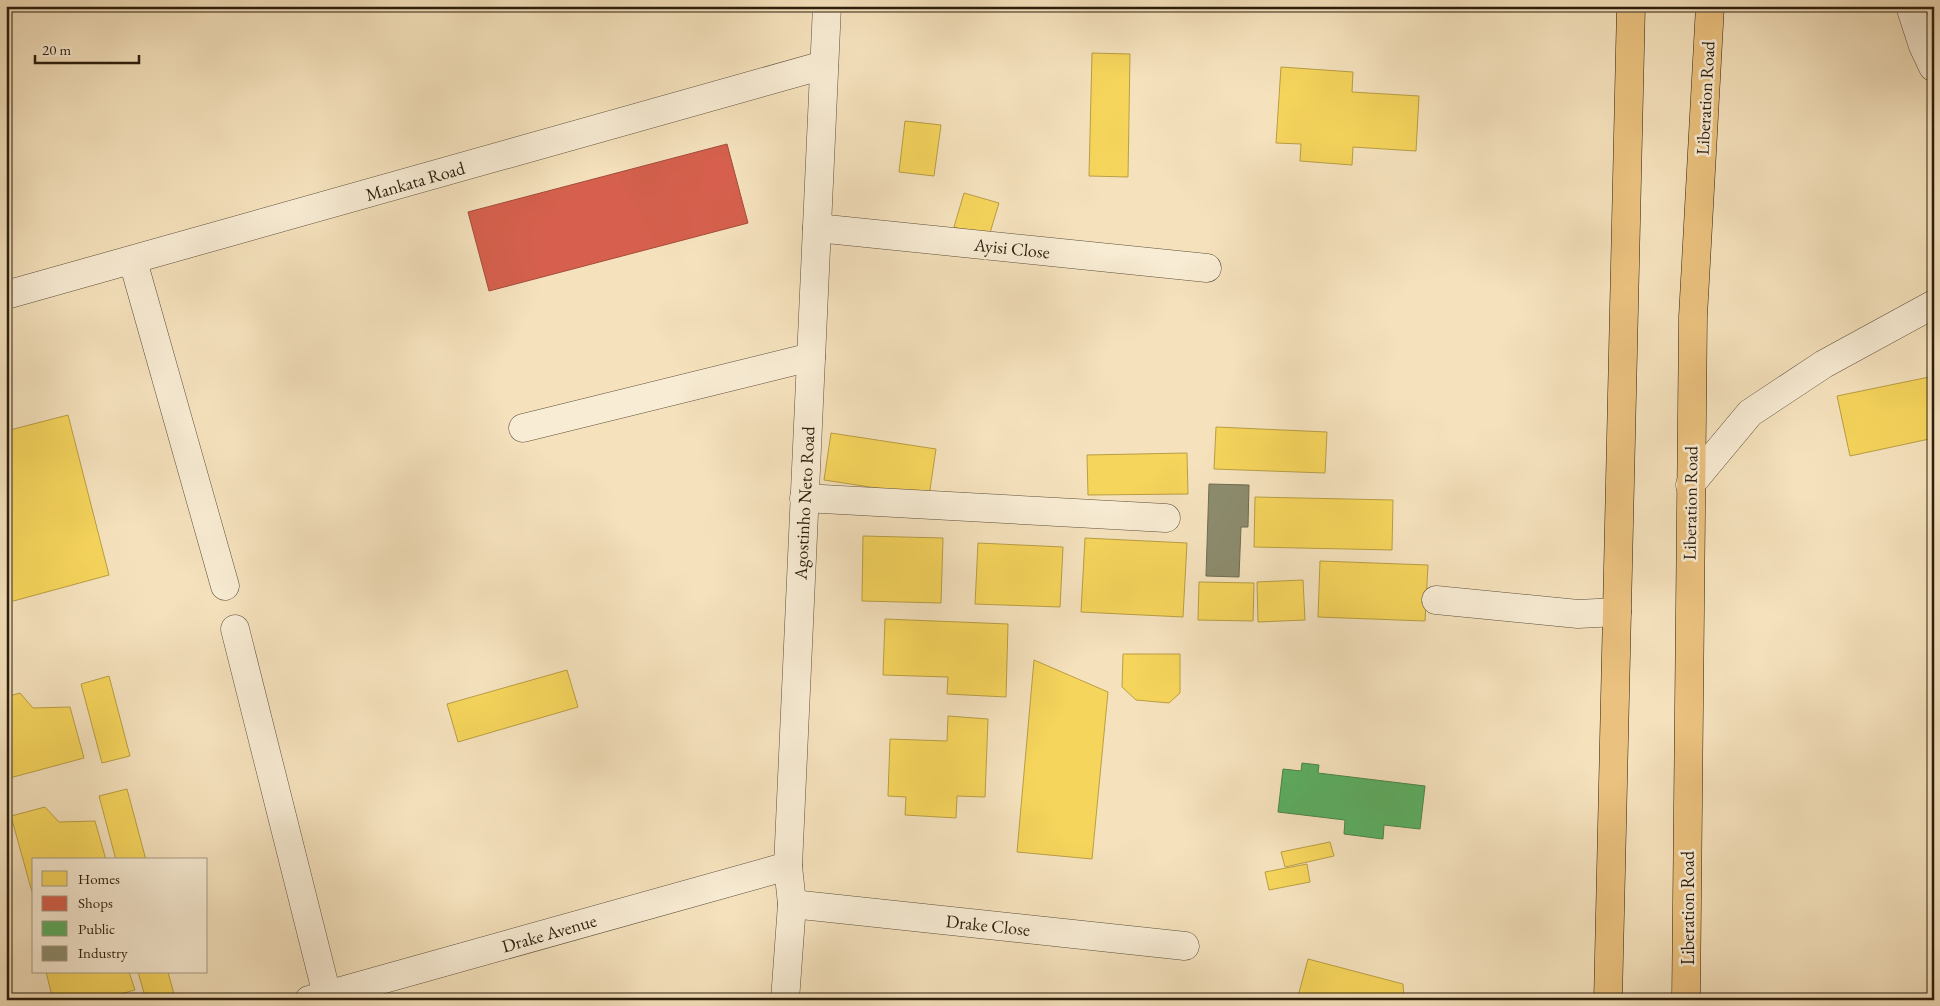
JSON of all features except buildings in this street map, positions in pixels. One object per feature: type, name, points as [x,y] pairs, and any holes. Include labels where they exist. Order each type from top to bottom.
[{"type":"highway","points":[[1608,1000],[1631,6]]},
{"type":"highway","name":"Liberation Road","points":[[1686,1000],[1693,317],[1710,6]]},
{"type":"street","name":"Agostinho Neto Road","points":[[785,1000],[792,904],[788,866],[827,6]]},
{"type":"street","points":[[1910,6],[1923,46],[1934,67],[1934,72]]},
{"type":"street","name":"Mankata Road","points":[[6,295],[133,261],[824,65]]},
{"type":"street","name":"Ayisi Close","points":[[817,228],[1206,268]]},
{"type":"street","points":[[133,261],[225,586]]},
{"type":"street","points":[[1690,485],[1750,413],[1824,364],[1934,304]]},
{"type":"street","points":[[523,428],[811,357]]},
{"type":"street","points":[[804,498],[1166,518]]},
{"type":"street","points":[[1436,600],[1578,614],[1617,612]]},
{"type":"street","points":[[235,629],[318,997]]},
{"type":"street","name":"Drake Avenue","points":[[318,997],[788,866]]},
{"type":"street","name":"Drake Close","points":[[792,904],[1185,946]]}]
